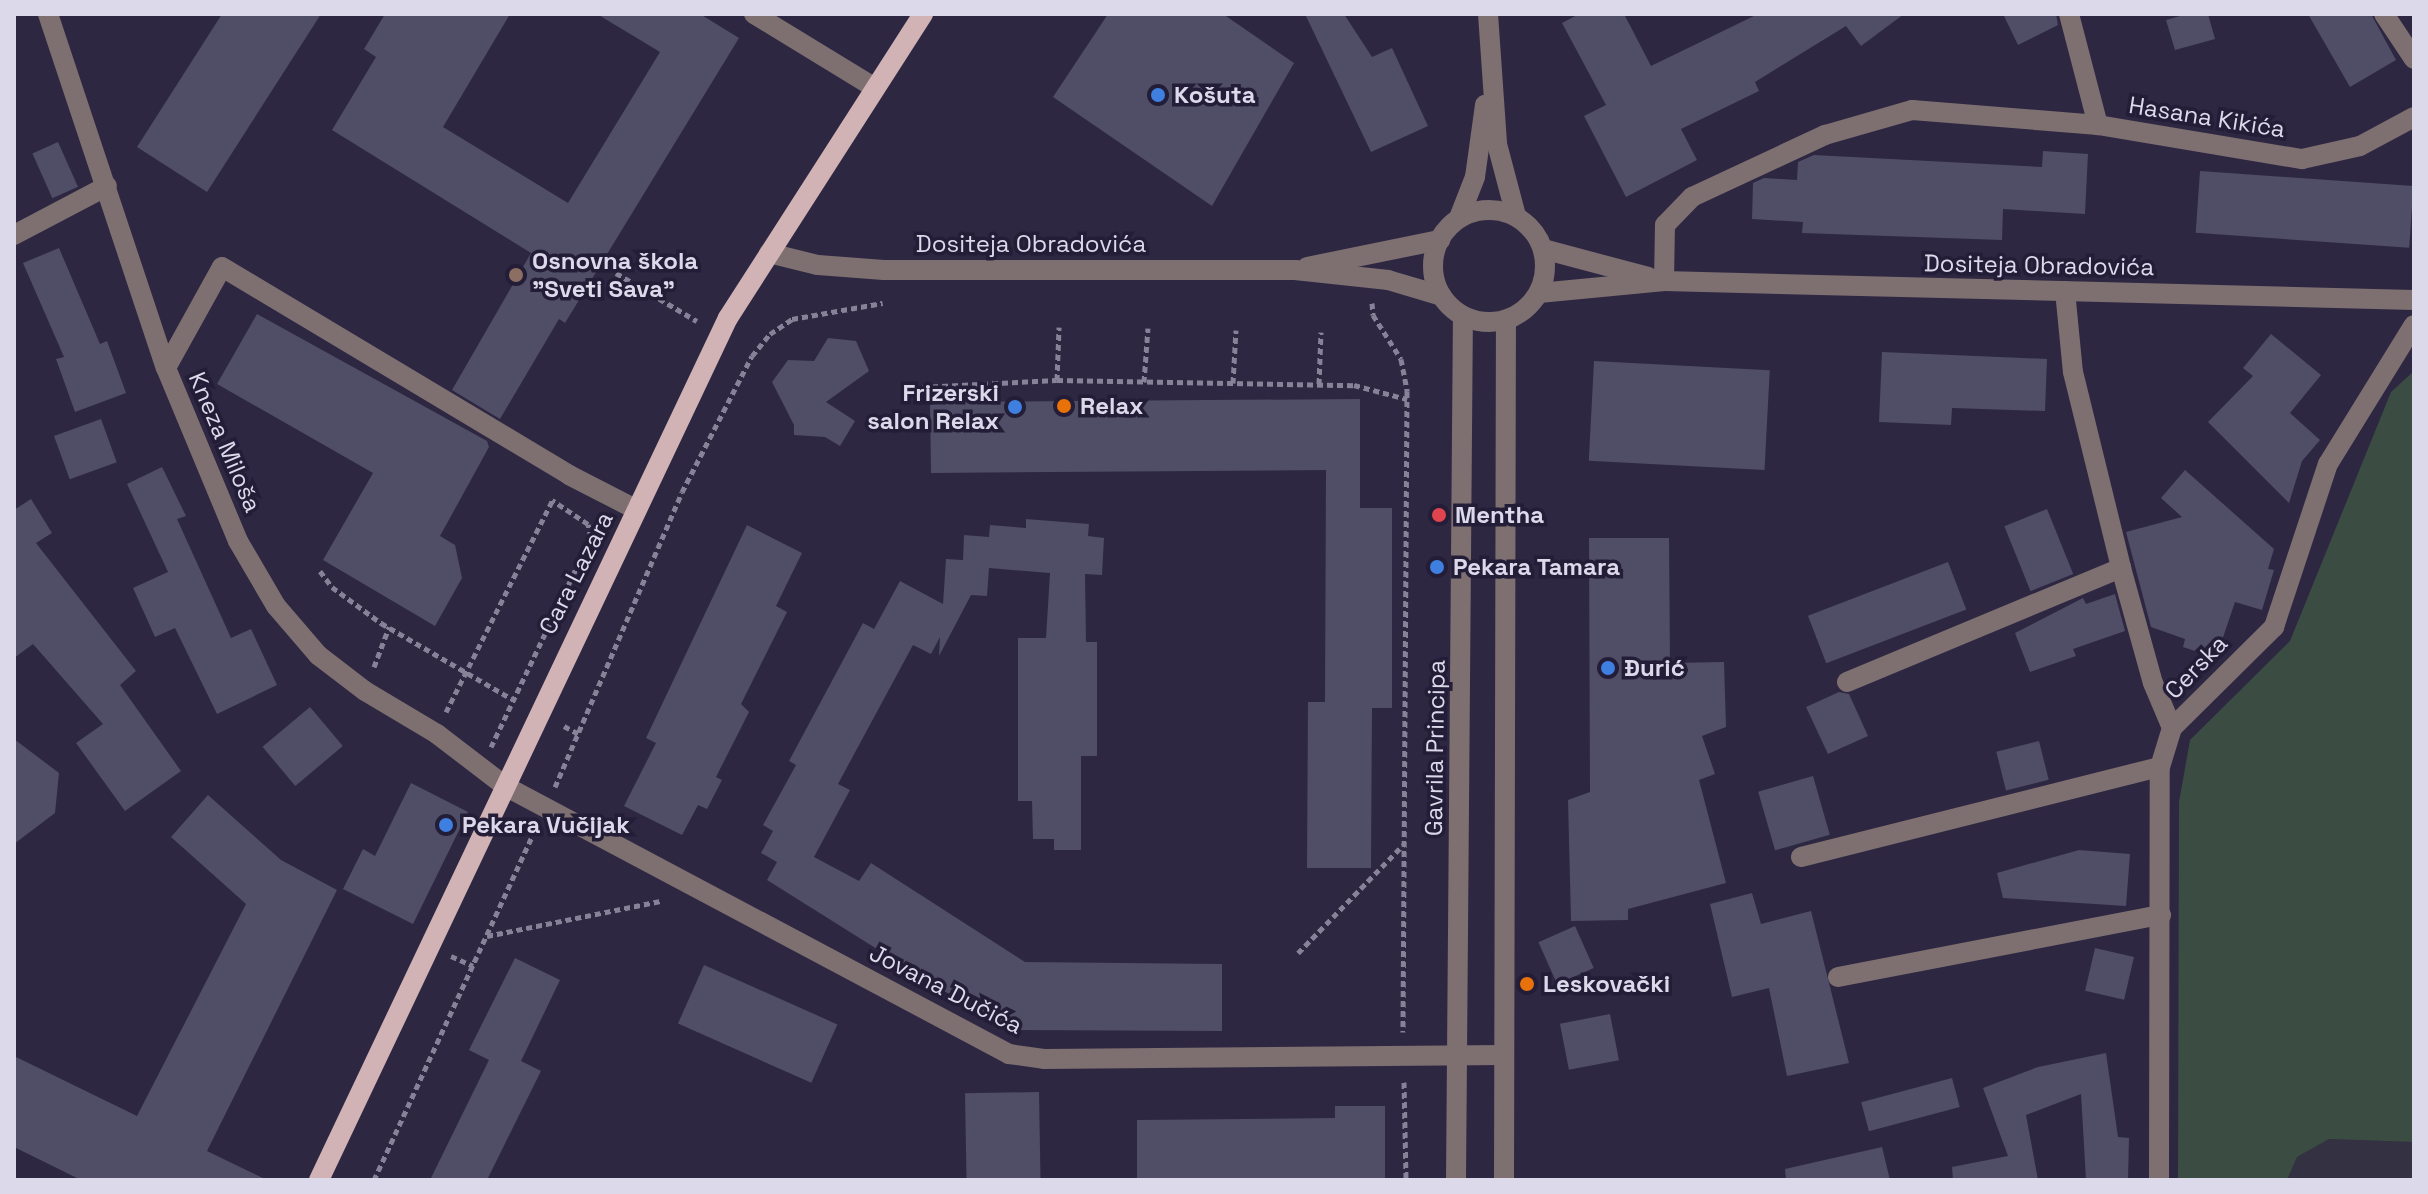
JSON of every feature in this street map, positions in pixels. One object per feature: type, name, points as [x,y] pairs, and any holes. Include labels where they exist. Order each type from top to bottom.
[{"type":"main road","name":"Cara Lazara","points":[[319,1180],[505,786],[536,713],[719,336],[923,14]]},
{"type":"street","name":"Kneza Miloša","points":[[48,14],[166,368],[238,541],[276,606],[318,655],[365,691],[437,734],[505,786]]},
{"type":"street","points":[[754,14],[875,88]]},
{"type":"street","points":[[1488,14],[1497,144],[1516,216],[1543,249],[1539,293],[1506,320],[1477,321],[1463,316],[1442,296],[1433,268],[1440,240],[1459,218],[1475,177],[1490,66]]},
{"type":"street","name":"Hasana Kikića","points":[[2069,14],[2098,125],[2302,159],[2360,146],[2414,117]]},
{"type":"street","points":[[2384,14],[2414,59]]},
{"type":"street","points":[[1664,281],[1665,225],[1692,197],[1825,135],[1912,110],[2098,125]]},
{"type":"street","points":[[14,235],[107,186]]},
{"type":"street","points":[[1459,218],[1487,209],[1516,216]]},
{"type":"street","name":"Dositeja Obradovića","points":[[1295,270],[1440,240]]},
{"type":"street","name":"Dositeja Obradovića","points":[[1543,249],[1664,281]]},
{"type":"street","name":"Dositeja Obradovića","points":[[769,253],[818,265],[884,270],[1295,270],[1369,278],[1442,296]]},
{"type":"street","points":[[166,368],[222,267],[569,475],[637,510]]},
{"type":"street","name":"Dositeja Obradovića","points":[[1539,293],[1664,281],[2414,300]]},
{"type":"street","points":[[2065,291],[2073,372],[2121,568],[2153,683],[2172,728]]},
{"type":"street","name":"Gavrila Principa","points":[[1456,1180],[1463,316]]},
{"type":"street","points":[[1504,1180],[1506,320]]},
{"type":"street","name":"Cerska","points":[[2159,1180],[2160,767],[2172,728],[2274,627],[2328,464],[2414,325]]},
{"type":"street","points":[[1847,682],[2121,568]]},
{"type":"street","points":[[1801,857],[2160,767]]},
{"type":"street","name":"Jovana Dučića","points":[[505,786],[1009,1054],[1044,1059],[1456,1052],[1503,1055]]},
{"type":"street","points":[[1838,977],[2161,915]]},
{"type":"path","points":[[616,273],[752,356]]},
{"type":"path","points":[[1369,278],[1373,315],[1401,359],[1407,399],[1403,1053],[1406,1180]]},
{"type":"path","points":[[374,1180],[581,735],[682,492],[752,356],[770,334],[792,319],[825,309],[883,303]]},
{"type":"path","points":[[1057,380],[1059,327]]},
{"type":"path","points":[[1144,382],[1148,328]]},
{"type":"path","points":[[1233,383],[1236,330]]},
{"type":"path","points":[[1319,384],[1321,332]]},
{"type":"path","points":[[902,388],[1057,380],[1319,384],[1354,385],[1407,399]]},
{"type":"path","points":[[437,734],[464,671],[552,500],[569,475]]},
{"type":"path","points":[[481,769],[591,537],[588,524],[552,500]]},
{"type":"path","points":[[320,571],[332,587],[389,627],[536,713],[581,735]]},
{"type":"path","points":[[365,691],[389,627]]},
{"type":"path","points":[[1298,953],[1404,845]]},
{"type":"path","points":[[486,936],[661,901]]},
{"type":"shaded area","points":[[2329,1139],[2414,1142],[2414,1180],[2287,1180],[2297,1157]]},
{"type":"green space","points":[[2414,371],[2414,1142],[2329,1139],[2297,1157],[2287,1180],[2178,1180],[2179,802],[2190,740],[2290,641],[2391,392]]},
{"type":"building","points":[[222,14],[321,14],[207,192],[137,147]]},
{"type":"building","points":[[385,14],[510,14],[443,127],[568,203],[660,52],[597,14],[700,14],[739,38],[565,323],[559,319],[500,419],[452,390],[531,253],[332,130],[376,57],[364,49]]},
{"type":"building","points":[[1108,14],[1223,14],[1294,63],[1212,206],[1053,97]]},
{"type":"building","points":[[1305,14],[1344,14],[1372,57],[1392,48],[1428,126],[1371,152]]},
{"type":"building","points":[[1579,14],[1624,14],[1651,66],[1758,14],[1904,14],[1861,46],[1846,26],[1755,82],[1759,91],[1681,129],[1697,160],[1626,197],[1584,116],[1606,105],[1562,23]]},
{"type":"building","points":[[2003,14],[2056,14],[2058,25],[2018,45]]},
{"type":"building","points":[[2187,14],[2208,14],[2215,39],[2175,50],[2166,20]]},
{"type":"building","points":[[2308,14],[2371,14],[2396,60],[2350,87]]},
{"type":"building","points":[[58,142],[78,187],[52,198],[32,153]]},
{"type":"building","points":[[2043,151],[2088,154],[2085,214],[2003,209],[2002,240],[1802,233],[1803,222],[1752,219],[1753,183],[1764,178],[1797,180],[1798,162],[1814,155],[2042,167]]},
{"type":"building","points":[[2200,171],[2413,186],[2409,248],[2196,233]]},
{"type":"building","points":[[59,248],[100,344],[107,341],[126,393],[75,412],[56,359],[64,357],[23,263]]},
{"type":"building","points":[[257,314],[487,441],[489,447],[440,536],[455,545],[462,578],[435,626],[323,560],[373,473],[217,384]]},
{"type":"building","points":[[2271,334],[2321,375],[2290,413],[2320,440],[2302,461],[2289,503],[2208,422],[2253,376],[2243,368]]},
{"type":"building","points":[[828,338],[856,341],[869,371],[826,402],[855,421],[840,446],[825,437],[794,435],[794,425],[772,382],[788,360],[814,361]]},
{"type":"building","points":[[1882,352],[2047,359],[2045,411],[1952,408],[1951,425],[1879,422]]},
{"type":"building","points":[[1594,361],[1770,370],[1765,470],[1589,461]]},
{"type":"building","points":[[1360,399],[1360,508],[1392,508],[1392,708],[1372,708],[1371,868],[1307,868],[1308,702],[1325,702],[1326,470],[931,473],[930,402]]},
{"type":"building","points":[[101,419],[117,462],[70,479],[54,436]]},
{"type":"building","points":[[162,467],[186,516],[177,519],[231,638],[251,629],[277,685],[217,714],[175,628],[155,637],[133,588],[168,572],[127,484]]},
{"type":"building","points":[[2185,470],[2274,549],[2268,569],[2274,570],[2262,610],[2235,602],[2216,658],[2183,647],[2185,639],[2151,627],[2126,532],[2182,517],[2161,498]]},
{"type":"building","points":[[31,499],[52,533],[36,543],[136,671],[120,685],[181,771],[125,811],[76,743],[103,724],[33,644],[14,658],[14,510]]},
{"type":"building","points":[[2047,509],[2073,574],[2031,591],[2004,526]]},
{"type":"building","points":[[1026,519],[1089,524],[1088,536],[1104,538],[1102,575],[1085,574],[1086,642],[1097,642],[1097,756],[1081,756],[1081,850],[1054,850],[1054,839],[1033,839],[1032,801],[1018,801],[1018,638],[1046,638],[1050,573],[989,568],[987,596],[971,595],[939,656],[940,637],[931,654],[913,645],[838,784],[850,790],[814,857],[859,881],[871,863],[1025,962],[1222,964],[1222,1031],[1006,1030],[767,880],[777,862],[761,853],[773,831],[763,825],[796,765],[789,761],[863,623],[874,629],[900,581],[943,604],[946,559],[963,560],[964,535],[989,537],[990,525],[1026,528]]},
{"type":"building","points":[[747,525],[802,553],[776,606],[787,612],[741,704],[749,712],[716,777],[722,780],[707,809],[698,805],[682,835],[624,806],[656,743],[646,738]]},
{"type":"building","points":[[1589,538],[1669,538],[1670,663],[1724,662],[1726,727],[1702,736],[1715,774],[1699,780],[1726,883],[1628,909],[1628,920],[1571,921],[1568,800],[1590,792]]},
{"type":"building","points":[[1948,562],[1966,610],[1826,663],[1808,616]]},
{"type":"building","points":[[2115,594],[2125,631],[2073,649],[2076,656],[2030,672],[2015,633],[2083,598],[2086,604]]},
{"type":"building","points":[[1839,692],[1849,694],[1868,736],[1828,754],[1806,707]]},
{"type":"building","points":[[310,707],[343,746],[295,786],[263,747]]},
{"type":"building","points":[[14,739],[59,773],[55,813],[14,844]]},
{"type":"building","points":[[2039,741],[2049,780],[2006,790],[1996,752]]},
{"type":"building","points":[[1813,776],[1830,835],[1775,850],[1758,792]]},
{"type":"building","points":[[411,783],[468,812],[413,924],[343,889],[363,849],[375,856]]},
{"type":"building","points":[[208,795],[281,860],[337,890],[207,1151],[267,1180],[81,1180],[14,1147],[14,1056],[137,1116],[246,904],[171,837]]},
{"type":"building","points":[[2079,850],[2130,854],[2126,906],[2003,898],[1997,873]]},
{"type":"building","points":[[1752,893],[1761,924],[1811,911],[1849,1063],[1787,1076],[1769,988],[1732,997],[1710,904]]},
{"type":"building","points":[[1575,926],[1594,968],[1557,984],[1538,942]]},
{"type":"building","points":[[2095,948],[2134,957],[2124,1000],[2085,991]]},
{"type":"building","points":[[515,958],[560,980],[521,1061],[541,1071],[487,1180],[430,1180],[489,1060],[469,1050]]},
{"type":"building","points":[[704,965],[837,1024],[811,1083],[678,1023]]},
{"type":"building","points":[[1610,1014],[1619,1060],[1569,1070],[1560,1024]]},
{"type":"building","points":[[2106,1053],[2118,1137],[2129,1138],[2128,1180],[2086,1180],[2081,1094],[2026,1115],[2038,1180],[1953,1180],[1952,1167],[2008,1156],[1983,1088],[2038,1067]]},
{"type":"building","points":[[1952,1078],[1960,1107],[1869,1131],[1861,1102]]},
{"type":"building","points":[[1039,1092],[1041,1180],[967,1180],[965,1093]]},
{"type":"building","points":[[1335,1106],[1385,1106],[1385,1180],[1137,1180],[1137,1120],[1335,1118]]},
{"type":"building","points":[[1882,1147],[1890,1180],[1786,1180],[1785,1169]]},
{"type":"place","name":"Košuta","points":[[1158,95]]},
{"type":"place","name":"Osnovna škola \"Sveti Sava\"","points":[[516,275]]},
{"type":"place","name":"Relax","points":[[1064,406]]},
{"type":"place","name":"Frizerski salon Relax","points":[[1015,407]]},
{"type":"place","name":"Mentha","points":[[1439,515]]},
{"type":"place","name":"Pekara Tamara","points":[[1437,567]]},
{"type":"place","name":"Đurić","points":[[1608,668]]},
{"type":"place","name":"Pekara Vučijak","points":[[446,825]]},
{"type":"place","name":"Leskovački","points":[[1527,984]]}]
